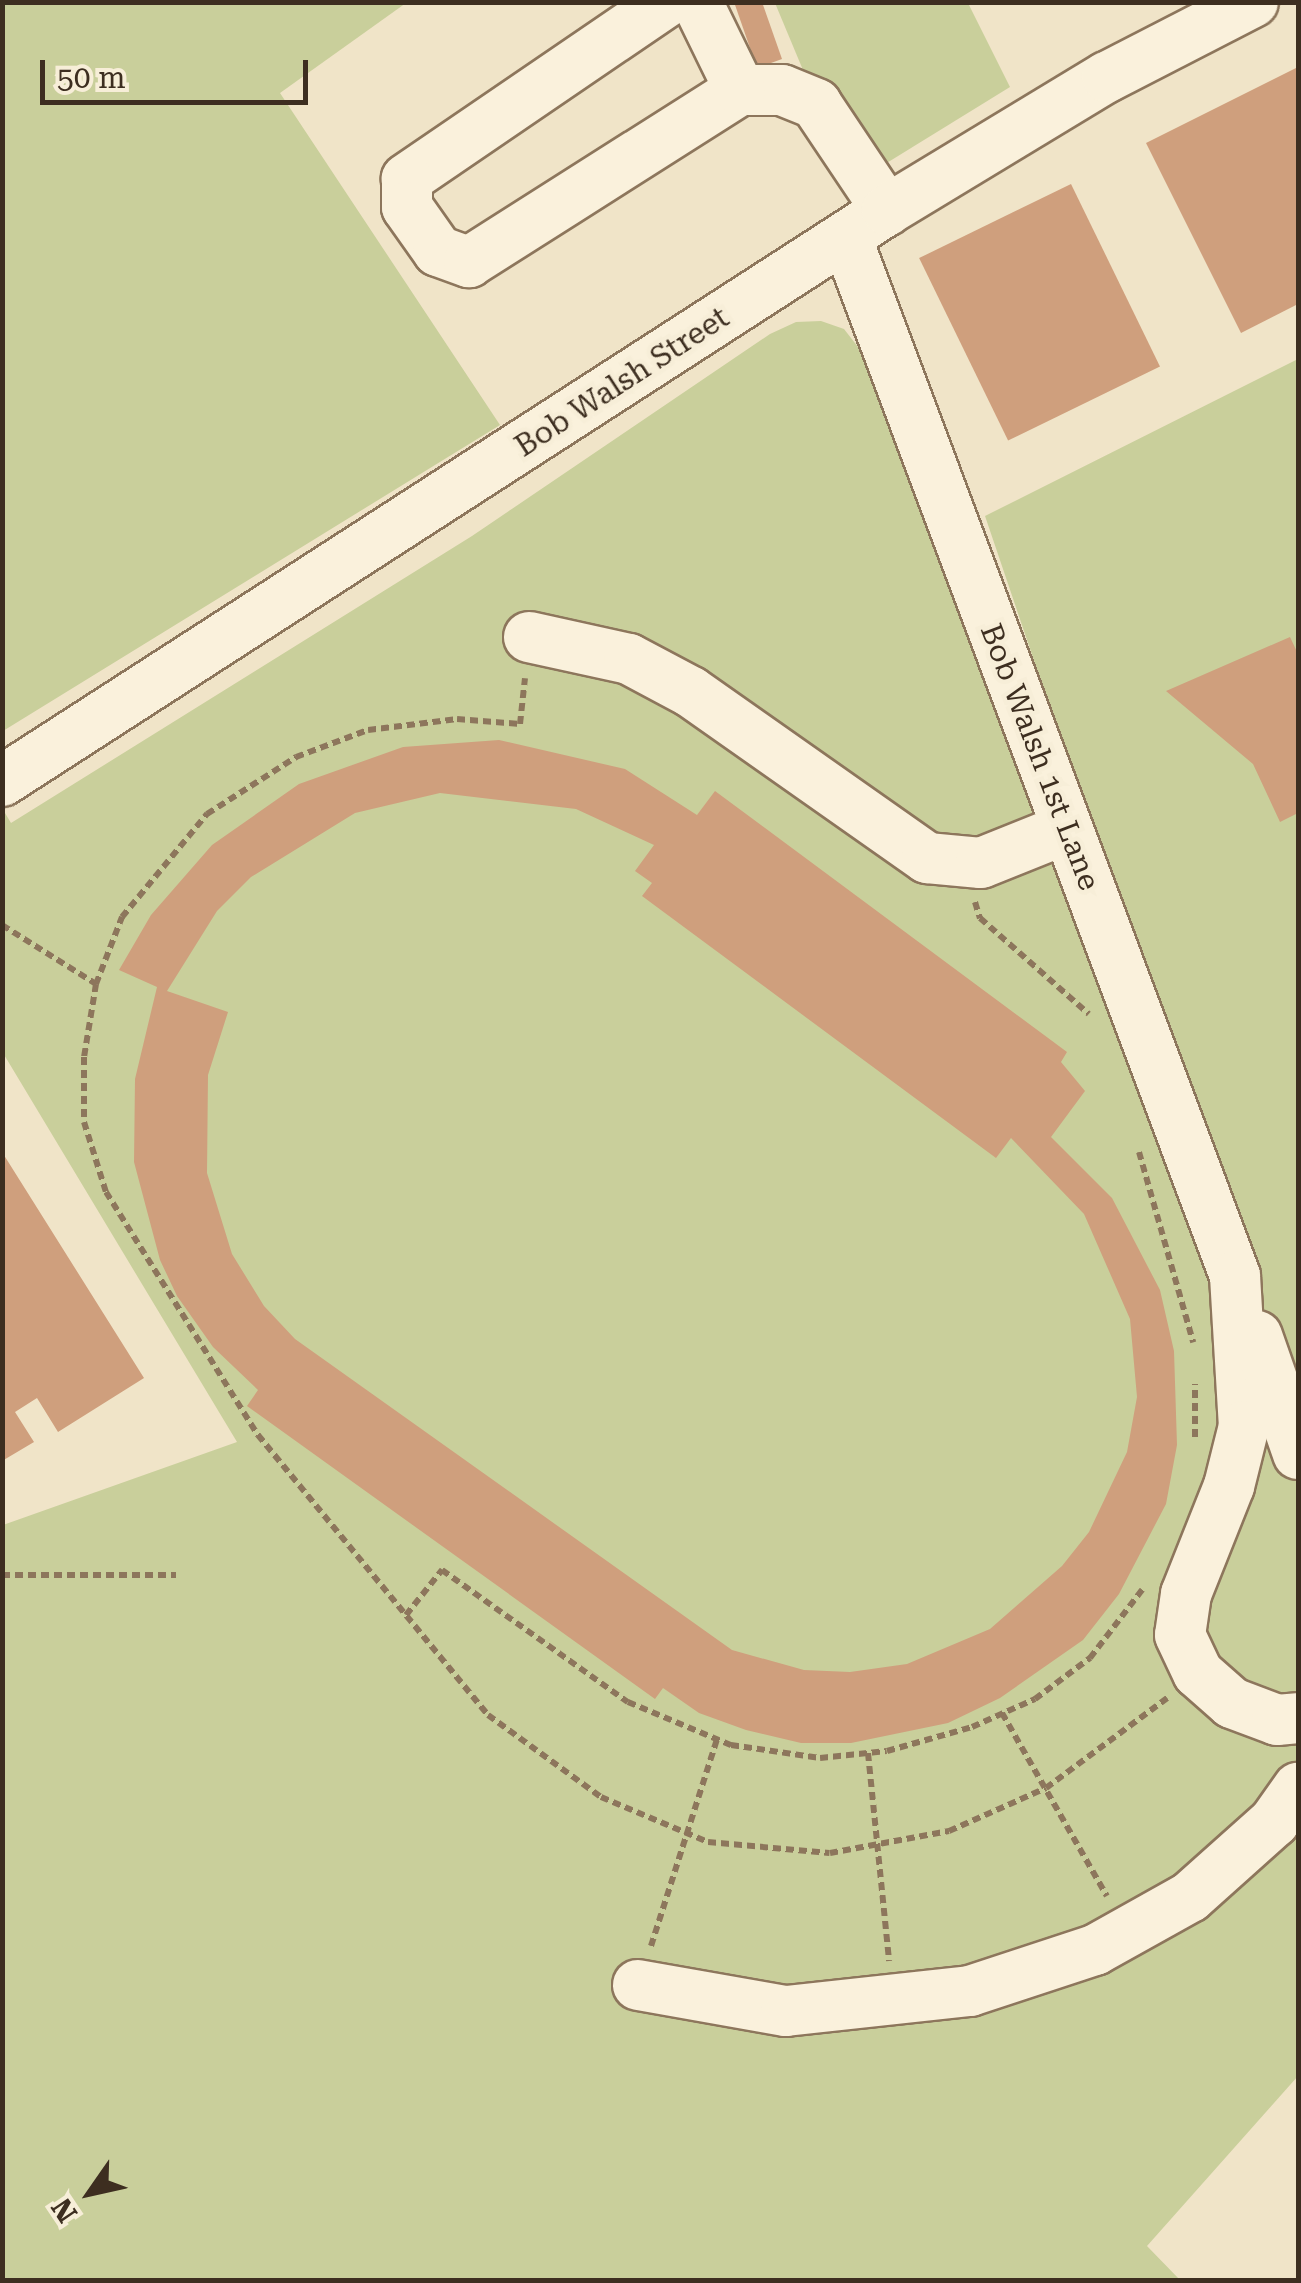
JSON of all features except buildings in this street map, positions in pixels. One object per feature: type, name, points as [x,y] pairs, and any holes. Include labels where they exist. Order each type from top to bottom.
[{"type":"street","points":[[666,2],[407,179],[407,207],[438,251],[469,262],[740,90],[782,90],[816,104],[888,210]]},
{"type":"street","points":[[697,2],[740,90]]},
{"type":"street","name":"Bob Walsh Street","points":[[2,781],[888,210],[1108,77],[1253,2]]},
{"type":"street","name":"Bob Walsh 1st Lane","points":[[846,237],[1298,1454]]},
{"type":"street","points":[[529,637],[629,659],[692,692],[928,858],[981,863],[1066,829]]},
{"type":"street","name":"Bob Walsh 1st Lane","points":[[1198,1673],[1180,1634],[1186,1594],[1229,1486],[1244,1426],[1235,1276]]},
{"type":"street","points":[[1198,1673],[1232,1702],[1277,1720],[1298,1718]]},
{"type":"street","points":[[638,1985],[786,2011],[893,2004],[970,1991],[1096,1950],[1190,1897],[1274,1822],[1298,1788]]},
{"type":"path","points":[[529,637],[520,724],[457,719],[368,730],[296,756],[207,814],[122,918],[96,984],[84,1057],[84,1122],[106,1192],[258,1436],[488,1715],[601,1797],[708,1842],[830,1853],[949,1830],[1046,1788],[1198,1673]]},
{"type":"path","points":[[962,863],[980,918],[1068,989],[1093,1018]]},
{"type":"path","points":[[2,925],[96,984]]},
{"type":"path","points":[[1135,1140],[1195,1350]]},
{"type":"path","points":[[1192,1451],[1195,1366]]},
{"type":"path","points":[[405,1616],[442,1570],[628,1702],[716,1740],[820,1758],[868,1753],[1002,1714],[1036,1699],[1090,1658],[1144,1584]]},
{"type":"path","points":[[2,1575],[176,1575]]},
{"type":"path","points":[[1002,1714],[1127,1932]]},
{"type":"path","points":[[638,1985],[716,1740]]},
{"type":"path","points":[[868,1753],[893,2004]]},
{"type":"green space","points":[[3,2],[406,3],[280,93],[500,425],[3,731]]},
{"type":"green space","points":[[775,3],[968,3],[1010,87],[851,185]]},
{"type":"green space","points":[[821,321],[844,329],[858,347],[1015,761],[1063,746],[985,516],[1298,359],[1298,2076],[1147,2246],[1180,2280],[3,2280],[3,1525],[237,1442],[3,1053],[2,808],[11,823],[472,536],[770,334],[796,322]]}]
